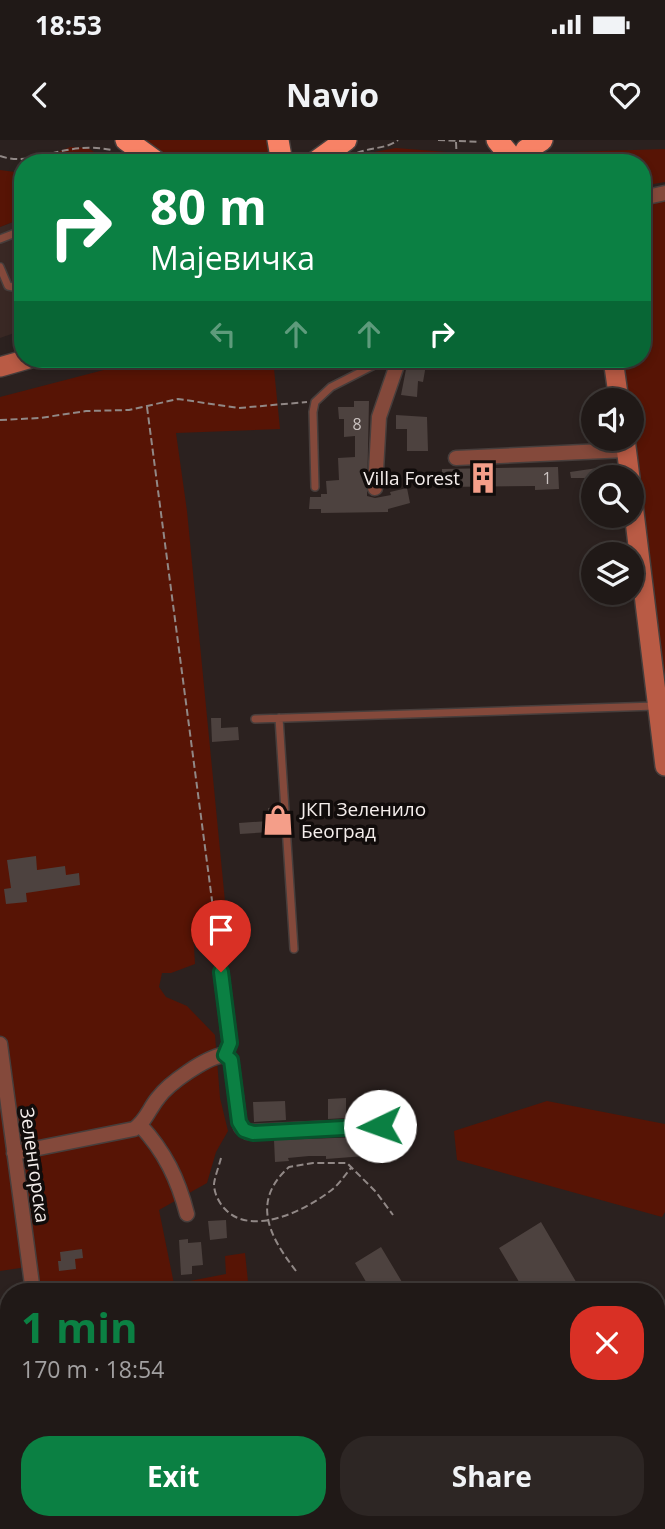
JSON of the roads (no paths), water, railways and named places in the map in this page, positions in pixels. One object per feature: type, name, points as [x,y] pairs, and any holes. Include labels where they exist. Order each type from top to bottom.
[{"type":"highway","points":[[524,154],[526,150],[542,140]]},
{"type":"highway","points":[[490,141],[504,154]]},
{"type":"street","points":[[375,488],[379,417],[396,368]]},
{"type":"street","points":[[614,368],[617,388]]},
{"type":"street","points":[[456,458],[581,448]]},
{"type":"street","points":[[636,528],[665,766]]},
{"type":"street","points":[[221,972],[230,1043],[225,1055]]},
{"type":"street","name":"Зеленгорска","points":[[0,1044],[32,1283]]},
{"type":"street","points":[[14,1153],[130,1131],[140,1125],[158,1097],[175,1081],[216,1056],[225,1055],[231,1060],[241,1127],[247,1132],[406,1125]]},
{"type":"street","points":[[140,1125],[172,1168],[187,1214]]},
{"type":"lane","points":[[0,267],[8,286],[14,286]]},
{"type":"lane","points":[[315,487],[315,402],[331,387],[368,368]]},
{"type":"lane","points":[[255,719],[660,713]]},
{"type":"lane","points":[[279,718],[294,949]]},
{"type":"place","name":"Villa Forest","points":[[483,478]]},
{"type":"place","name":"ЈКП Зеленило Београд","points":[[278,820]]}]
